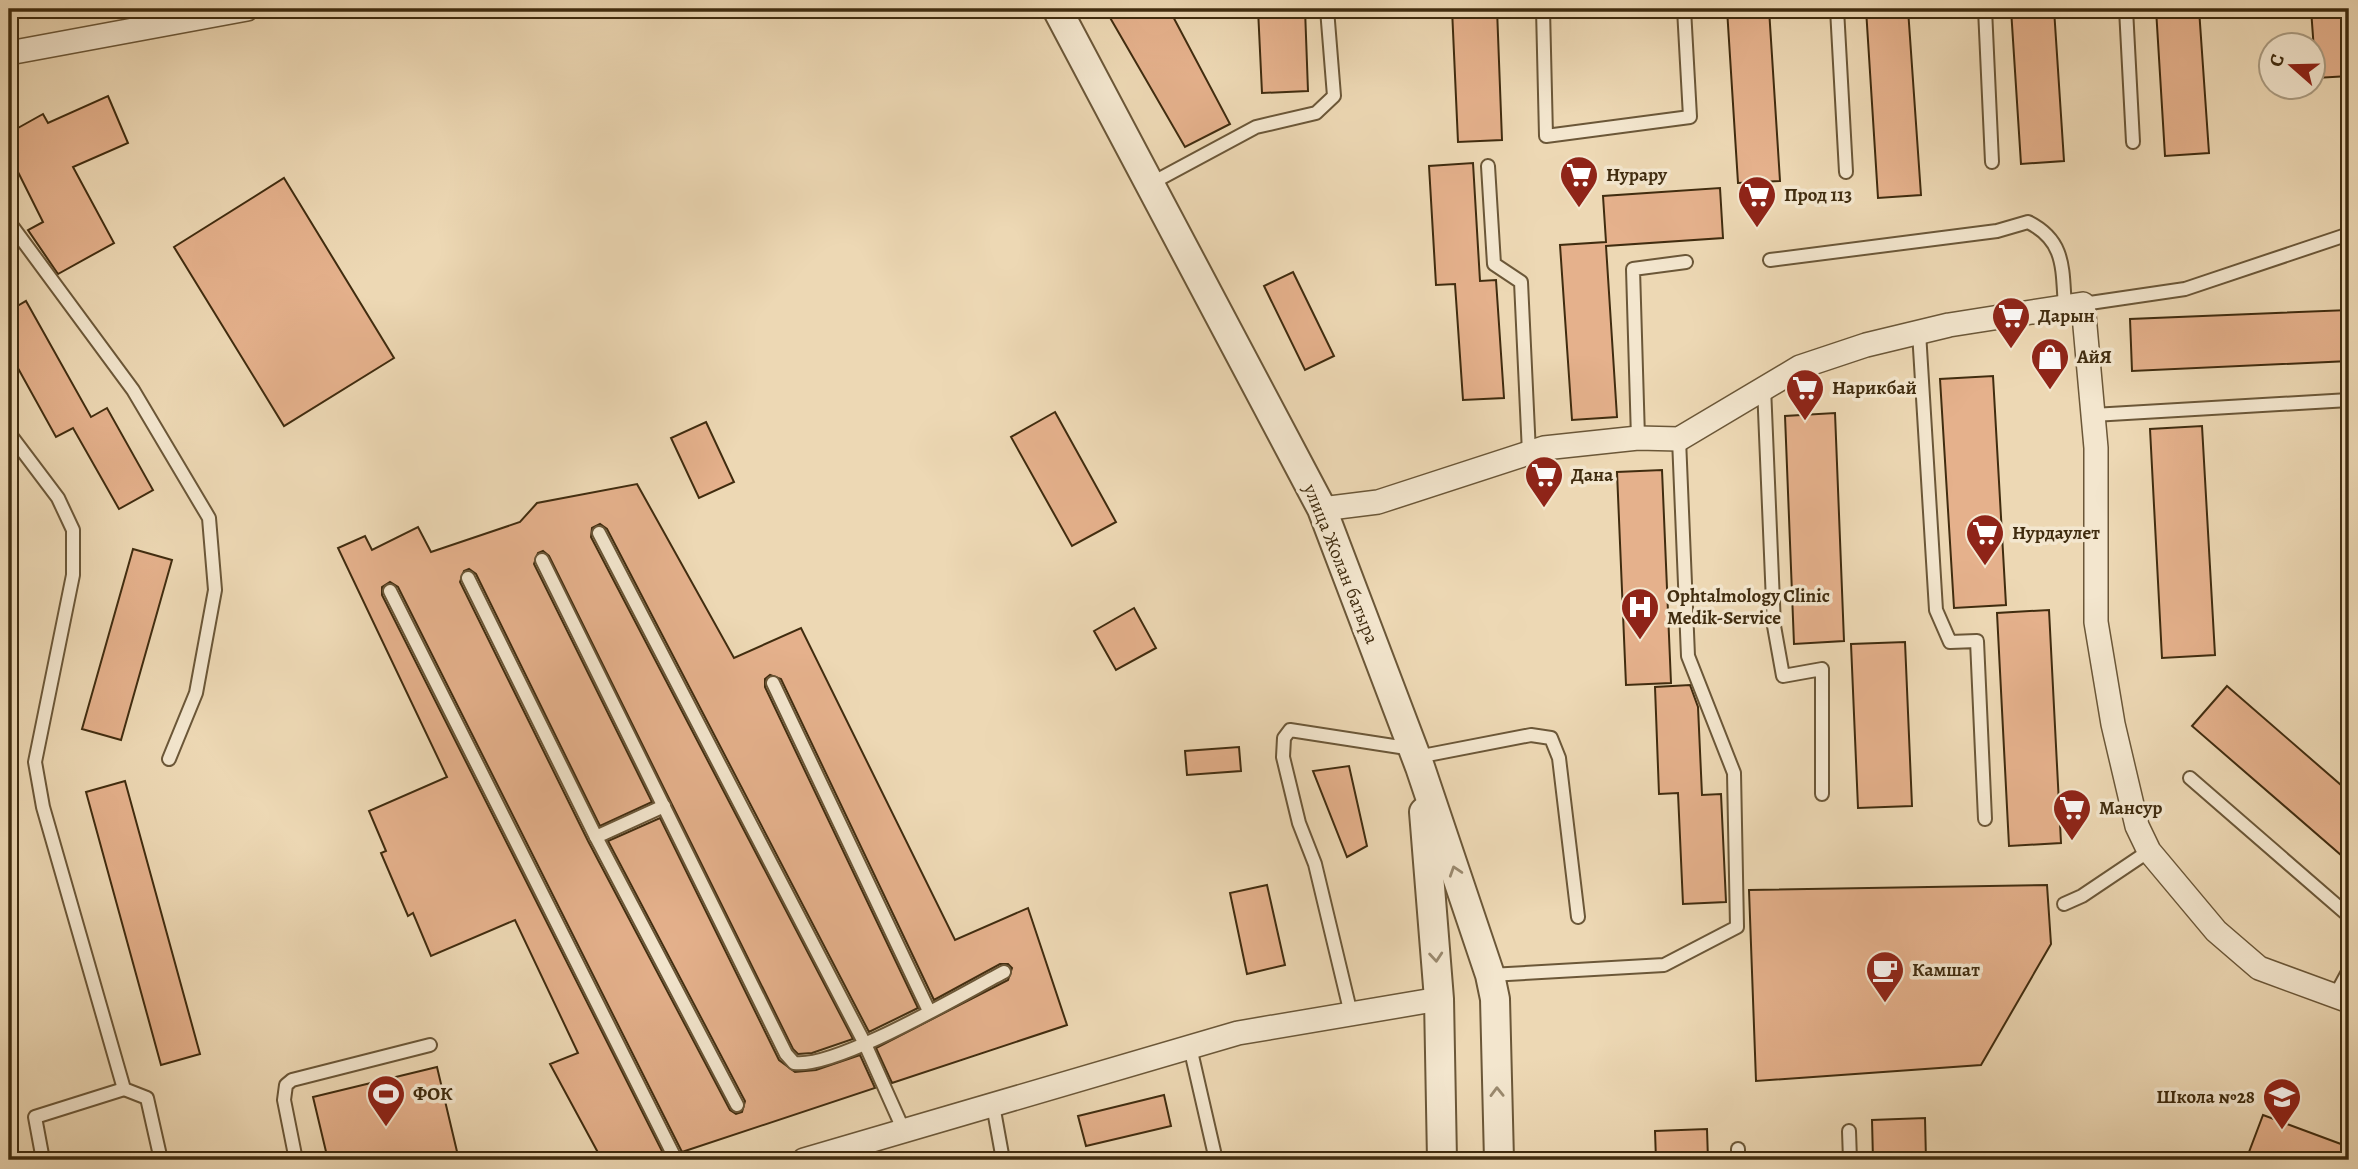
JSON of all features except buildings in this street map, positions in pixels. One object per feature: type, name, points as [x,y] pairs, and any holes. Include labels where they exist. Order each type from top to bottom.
[{"type":"street","points":[[9,53],[247,9]]},
{"type":"street","name":"улица Жолан батыра","points":[[1057,9],[1322,509],[1417,758],[1490,975],[1495,999],[1499,1160]]},
{"type":"street","points":[[1322,509],[1378,502],[1544,448],[1638,438],[1679,439],[1800,367],[1866,345],[1919,332],[2074,305],[2096,448],[2096,622],[2113,724],[2137,826],[2148,851],[2216,931],[2259,968],[2342,998]]},
{"type":"street","points":[[1417,758],[1439,999],[1443,1160]]},
{"type":"street","points":[[804,1160],[1238,1033],[1439,999]]},
{"type":"lane","points":[[1150,184],[1256,127],[1316,113],[1334,96],[1327,9]]},
{"type":"lane","points":[[1544,9],[1546,136],[1690,117],[1684,9]]},
{"type":"lane","points":[[1837,9],[1846,172]]},
{"type":"lane","points":[[1985,9],[1992,162]]},
{"type":"lane","points":[[2126,9],[2133,142]]},
{"type":"lane","points":[[1488,166],[1494,264],[1521,282],[1529,453]]},
{"type":"lane","points":[[9,222],[133,390],[209,518],[215,590],[196,694],[169,759]]},
{"type":"lane","points":[[1770,260],[1997,231],[2028,222],[2047,231],[2055,243],[2074,305],[2185,289],[2349,234]]},
{"type":"lane","points":[[1638,438],[1633,269],[1686,261]]},
{"type":"lane","points":[[1919,332],[1936,610],[1950,642],[1977,641],[1985,819]]},
{"type":"lane","points":[[1764,387],[1774,626],[1783,676],[1822,669],[1822,794]]},
{"type":"lane","points":[[2093,415],[2349,400]]},
{"type":"lane","points":[[9,433],[58,498],[73,530],[73,575],[35,762],[43,807],[124,1089]]},
{"type":"lane","points":[[1490,975],[1664,965],[1737,927],[1734,773],[1688,656],[1679,439]]},
{"type":"lane","points":[[599,533],[865,1044],[904,1131]]},
{"type":"lane","points":[[542,560],[786,1054],[794,1063],[806,1065],[865,1044],[1004,972]]},
{"type":"lane","points":[[467,578],[596,836],[737,1105]]},
{"type":"lane","points":[[390,591],[676,1160]]},
{"type":"lane","points":[[773,683],[929,1011]]},
{"type":"lane","points":[[1351,1014],[1315,864],[1299,823],[1286,770],[1284,738],[1290,730],[1417,758],[1531,735],[1551,738],[1559,758],[1578,917]]},
{"type":"lane","points":[[2190,778],[2349,916]]},
{"type":"lane","points":[[596,836],[664,806]]},
{"type":"lane","points":[[2064,904],[2082,896],[2148,851]]},
{"type":"lane","points":[[2342,998],[2349,970]]},
{"type":"lane","points":[[296,1160],[284,1100],[286,1085],[292,1080],[430,1045]]},
{"type":"lane","points":[[1190,1047],[1216,1160]]},
{"type":"lane","points":[[43,1160],[35,1117],[124,1089],[147,1098],[161,1160]]},
{"type":"lane","points":[[992,1105],[1003,1160]]},
{"type":"lane","points":[[1849,1131],[1850,1160]]},
{"type":"place","name":"Нурару","points":[[1579,209]]},
{"type":"place","name":"Прод 113","points":[[1757,229]]},
{"type":"place","name":"Дарын","points":[[2011,350]]},
{"type":"place","name":"АйЯ","points":[[2050,391]]},
{"type":"place","name":"Нарикбай","points":[[1805,422]]},
{"type":"place","name":"Дана","points":[[1544,509]]},
{"type":"place","name":"Нурдаулет","points":[[1985,567]]},
{"type":"place","name":"Ophtalmology Clinic Medik-Service","points":[[1640,641]]},
{"type":"place","name":"Мансур","points":[[2072,842]]},
{"type":"place","name":"Камшат","points":[[1885,1004]]},
{"type":"place","name":"ФОК","points":[[386,1128]]},
{"type":"place","name":"Школа №28","points":[[2282,1131]]}]
